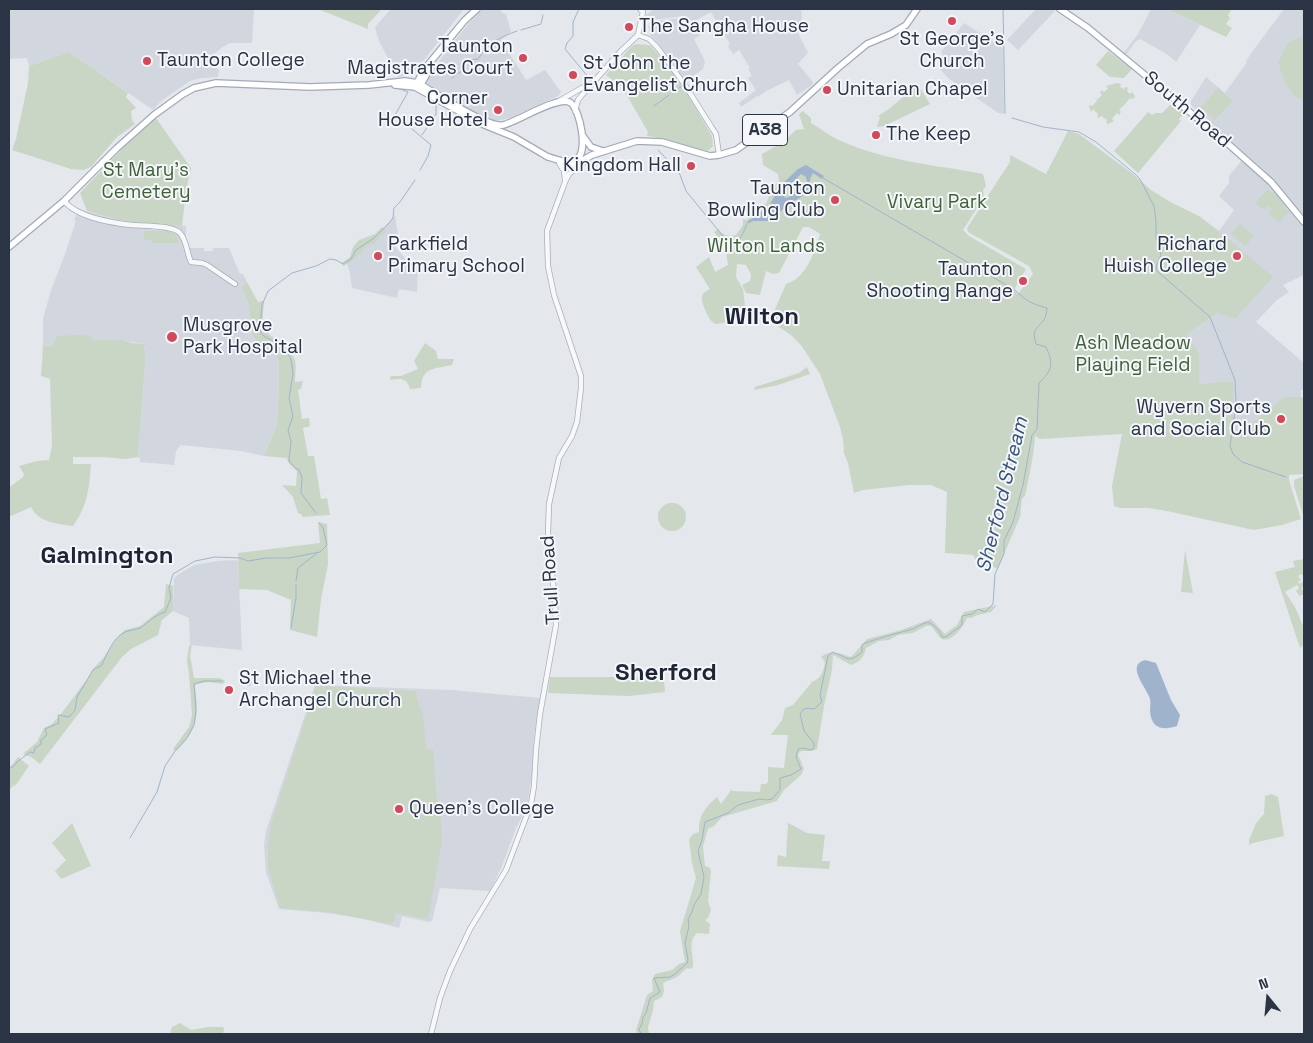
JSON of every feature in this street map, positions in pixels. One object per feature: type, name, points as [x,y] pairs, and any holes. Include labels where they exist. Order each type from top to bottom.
[{"type":"main road","points":[[418,85],[423,71],[464,21],[477,9]]},
{"type":"main road","name":"A38","points":[[559,163],[571,165],[592,155],[637,141],[655,141],[699,153],[719,155],[736,150],[790,112],[867,44],[902,29],[912,19],[917,9]]},
{"type":"main road","name":"South Road","points":[[1060,9],[1088,28],[1226,142],[1271,182],[1304,222]]},
{"type":"main road","points":[[9,247],[61,203],[154,115],[183,94],[207,84],[230,83],[310,87],[405,81],[418,85],[464,110],[500,126],[559,101],[568,101],[572,103],[576,111],[586,149],[585,159]]},
{"type":"main road","points":[[418,85],[482,124],[514,137],[559,163]]},
{"type":"main road","points":[[508,124],[508,132],[514,137]]},
{"type":"main road","points":[[583,136],[591,147],[605,151]]},
{"type":"main road","points":[[546,156],[566,161],[577,159],[582,150],[583,136]]},
{"type":"street","points":[[576,111],[578,100],[592,82],[638,35],[642,11],[648,9]]},
{"type":"street","points":[[638,35],[650,40],[657,47],[686,86],[716,134],[719,155]]},
{"type":"street","points":[[559,101],[592,82]]},
{"type":"street","name":"Trull Road","points":[[431,1034],[440,998],[450,971],[470,929],[506,870],[531,804],[539,722],[556,625],[548,533],[549,504],[560,458],[577,422],[581,388],[579,371],[554,294],[548,266],[547,231],[569,174],[585,159]]},
{"type":"street","points":[[559,163],[564,171],[565,182]]},
{"type":"street","points":[[61,203],[79,212],[106,221],[176,230],[183,238],[191,262],[202,263],[235,284]]},
{"type":"shaded area","name":"Taunton College","points":[[9,9],[254,9],[252,43],[230,43],[221,48],[213,55],[215,67],[219,70],[218,77],[190,81],[161,101],[153,110],[69,52],[29,66],[27,58],[9,59]]},
{"type":"shaded area","points":[[391,9],[464,9],[412,75],[398,77],[379,41],[375,27]]},
{"type":"shaded area","points":[[483,9],[498,9],[506,14],[511,32],[501,40],[526,80],[545,70],[561,92],[558,96],[510,118],[496,121],[471,110],[427,84],[428,77],[451,45]]},
{"type":"shaded area","points":[[654,9],[804,9],[801,11],[802,18],[798,33],[808,53],[798,64],[813,84],[797,95],[789,80],[757,96],[741,107],[739,103],[756,90],[748,78],[752,76],[748,69],[750,68],[739,50],[733,54],[728,46],[730,44],[711,12],[693,22],[700,35],[694,39],[705,61],[703,69],[686,81],[651,36],[648,26],[656,25],[656,21],[682,18],[689,30],[684,16],[645,21],[645,16]]},
{"type":"shaded area","points":[[1036,9],[1053,9],[1055,11],[1018,50],[1007,40]]},
{"type":"shaded area","points":[[1151,9],[1167,9],[1200,25],[1176,62],[1167,54],[1140,39],[1136,41],[1125,56],[1123,54],[1138,34]]},
{"type":"shaded area","points":[[1284,9],[1304,9],[1304,216],[1264,170],[1191,105],[1191,101],[1206,77],[1225,93]]},
{"type":"shaded area","points":[[964,23],[1003,48],[1004,114],[998,113],[948,78],[941,70],[940,67],[944,59],[941,57],[943,54],[941,52]]},
{"type":"shaded area","name":"Richard Huish College","points":[[1242,160],[1268,184],[1304,227],[1304,275],[1283,285],[1289,292],[1277,300],[1256,322],[1304,363],[1304,390],[1301,390],[1301,397],[1284,397],[1233,440],[1233,381],[1199,384],[1199,353],[1187,334],[1218,313],[1179,243],[1199,216],[1219,231],[1234,210],[1219,196],[1229,183],[1229,176]]},
{"type":"shaded area","name":"Musgrove Park Hospital","points":[[82,210],[123,221],[186,226],[188,248],[204,248],[204,251],[213,251],[213,248],[229,248],[240,274],[243,274],[247,282],[241,287],[248,302],[252,335],[265,353],[268,350],[276,355],[279,361],[276,428],[264,456],[241,451],[181,445],[176,451],[174,465],[140,462],[138,457],[145,344],[114,340],[56,340],[53,346],[43,345],[43,319],[51,290],[76,221],[74,220],[76,215]]},
{"type":"shaded area","name":"Parkfield Primary School","points":[[395,215],[398,234],[388,238],[413,268],[418,267],[417,292],[399,289],[397,298],[352,288],[347,262],[383,229]]},
{"type":"shaded area","points":[[238,561],[242,650],[190,645],[189,618],[173,611],[174,579],[194,565]]},
{"type":"shaded area","name":"Queen's College","points":[[315,685],[451,690],[540,698],[534,735],[532,774],[527,807],[516,828],[502,866],[490,891],[440,888],[432,921],[402,916],[399,928],[361,918],[279,909],[266,872],[264,845],[266,831]]},
{"type":"green space","points":[[318,9],[382,9],[368,24],[368,29]]},
{"type":"green space","points":[[1167,9],[1232,9],[1226,24],[1232,28],[1226,37]]},
{"type":"green space","points":[[1304,35],[1304,101],[1298,99],[1290,90],[1284,80],[1278,62],[1288,43]]},
{"type":"green space","points":[[636,44],[651,46],[682,84],[712,136],[713,146],[708,151],[647,136],[648,132],[622,87],[606,75]]},
{"type":"green space","points":[[1108,51],[1132,69],[1124,78],[1110,77],[1096,65]]},
{"type":"green space","points":[[69,52],[128,93],[126,97],[136,108],[131,111],[132,120],[135,124],[117,137],[91,167],[83,170],[71,169],[12,150],[28,83],[29,66]]},
{"type":"green space","points":[[1117,83],[1121,84],[1120,87],[1124,89],[1127,87],[1127,91],[1130,94],[1132,92],[1135,96],[1133,99],[1130,98],[1119,110],[1121,112],[1119,115],[1117,113],[1112,119],[1114,121],[1108,124],[1106,123],[1107,120],[1097,116],[1098,114],[1093,109],[1091,112],[1089,105],[1092,106],[1097,101],[1095,98],[1097,100],[1102,95],[1100,93],[1102,90],[1104,92],[1108,89],[1106,86]]},
{"type":"green space","points":[[916,86],[919,86],[930,104],[884,126],[877,127],[880,117],[878,116]]},
{"type":"green space","points":[[1218,88],[1232,101],[1215,120],[1201,107]]},
{"type":"green space","points":[[1170,105],[1178,105],[1186,112],[1179,119],[1181,121],[1138,173],[1114,151],[1148,112],[1152,115],[1162,113]]},
{"type":"green space","points":[[803,111],[811,118],[811,123],[841,141],[858,148],[893,158],[983,174],[986,186],[983,190],[984,197],[963,230],[969,236],[1026,269],[1014,290],[1018,294],[1033,274],[1029,266],[968,232],[967,228],[1010,162],[1010,155],[1046,174],[1068,131],[1079,134],[1133,174],[1151,190],[1199,216],[1234,244],[1273,277],[1235,319],[1218,313],[1187,334],[1199,353],[1199,384],[1233,381],[1233,439],[1284,397],[1301,397],[1304,399],[1304,474],[1289,475],[1301,519],[1282,525],[1254,530],[1167,511],[1114,506],[1112,486],[1122,434],[1040,439],[1035,436],[1034,451],[1025,496],[1022,499],[1020,517],[998,568],[979,565],[973,555],[945,553],[947,492],[931,485],[909,485],[863,490],[854,493],[840,427],[820,374],[801,345],[791,335],[770,321],[786,284],[799,276],[809,264],[820,234],[809,227],[803,227],[779,273],[773,274],[766,271],[760,295],[746,293],[742,285],[750,281],[751,274],[746,265],[737,264],[736,277],[743,289],[746,315],[723,323],[714,323],[706,313],[702,296],[710,289],[696,267],[709,257],[715,272],[728,265],[725,245],[714,232],[718,229],[726,235],[736,235],[743,225],[743,219],[747,220],[752,201],[757,204],[766,204],[773,187],[779,181],[778,174],[763,165],[762,154],[783,142],[796,130],[804,129],[799,114]]},
{"type":"green space","name":"St Mary's Cemetery","points":[[156,118],[191,168],[186,190],[182,226],[123,221],[87,211],[80,193],[124,147]]},
{"type":"green space","points":[[1268,189],[1270,192],[1274,192],[1283,203],[1285,209],[1290,211],[1279,222],[1268,213],[1272,209],[1267,206],[1264,210],[1255,203]]},
{"type":"green space","points":[[1240,224],[1254,236],[1245,246],[1231,234]]},
{"type":"green space","points":[[382,227],[386,230],[375,243],[367,246],[351,262],[343,266],[342,263],[350,257],[353,247],[359,240],[375,234]]},
{"type":"green space","points":[[144,231],[171,231],[177,236],[179,244],[152,243],[152,240],[144,240]]},
{"type":"green space","points":[[247,282],[258,302],[264,301],[262,327],[291,353],[295,363],[295,382],[303,381],[301,389],[298,390],[302,419],[309,418],[310,426],[303,428],[308,456],[314,456],[321,499],[327,498],[330,515],[302,517],[298,513],[293,497],[282,485],[296,486],[297,471],[288,462],[287,458],[264,456],[276,428],[279,361],[276,355],[269,351],[265,354],[252,335],[248,302],[241,287]]},
{"type":"green space","points":[[57,336],[91,336],[92,340],[122,340],[145,344],[138,457],[125,459],[73,457],[73,464],[91,464],[87,497],[82,511],[73,526],[43,519],[31,507],[9,517],[9,484],[11,486],[23,477],[24,474],[19,466],[49,460],[52,445],[50,379],[41,376],[43,345],[53,346]]},
{"type":"green space","points":[[425,343],[436,351],[438,359],[454,359],[452,365],[435,368],[427,372],[422,381],[421,388],[410,389],[403,380],[390,380],[391,376],[401,376],[418,369],[414,361]]},
{"type":"green space","points":[[807,367],[810,374],[778,385],[754,390],[755,387],[799,373]]},
{"type":"green space","points":[[1304,476],[1304,518],[1294,486],[1294,480]]},
{"type":"green space","points":[[672,503],[682,507],[686,517],[682,527],[672,531],[662,527],[658,517],[662,507]]},
{"type":"green space","points":[[318,522],[327,524],[328,564],[321,599],[317,637],[290,630],[291,600],[267,590],[239,589],[238,553],[320,543]]},
{"type":"green space","points":[[1185,550],[1193,593],[1181,592]]},
{"type":"green space","points":[[1304,559],[1304,576],[1301,574],[1298,576],[1301,580],[1298,582],[1299,584],[1302,582],[1304,585],[1301,589],[1304,591],[1304,594],[1300,596],[1296,591],[1299,588],[1297,585],[1285,592],[1295,607],[1304,628],[1304,644],[1300,648],[1275,572],[1295,567],[1293,561]]},
{"type":"green space","points":[[166,584],[173,586],[173,611],[162,620],[158,635],[131,649],[122,657],[40,764],[23,754],[37,742],[44,728],[52,724],[64,710],[116,639],[125,630],[140,626],[164,607]]},
{"type":"green space","points":[[997,605],[991,612],[967,618],[958,633],[946,640],[939,637],[931,626],[926,626],[913,633],[879,641],[866,648],[861,659],[851,665],[833,655],[832,670],[817,749],[801,751],[798,754],[804,769],[801,775],[784,790],[777,801],[722,817],[714,826],[708,829],[703,846],[705,866],[710,868],[711,871],[708,901],[711,910],[708,918],[705,920],[710,924],[709,934],[697,933],[694,937],[692,940],[693,967],[687,968],[677,977],[663,983],[664,991],[662,997],[654,1001],[648,1027],[649,1034],[637,1034],[636,1030],[647,995],[653,991],[652,980],[655,974],[672,970],[685,962],[680,931],[696,878],[689,839],[693,834],[699,832],[700,820],[704,812],[717,797],[721,804],[732,789],[732,791],[760,792],[761,784],[768,782],[768,767],[784,768],[788,735],[771,735],[782,720],[785,708],[793,705],[812,682],[822,674],[825,662],[821,657],[832,652],[851,657],[867,639],[901,630],[931,619],[945,634],[957,625],[964,612]]},
{"type":"green space","points":[[192,645],[190,655],[194,678],[220,678],[225,681],[223,684],[209,682],[196,684],[197,714],[193,729],[176,751],[173,749],[189,727],[192,715],[187,661],[189,646]]},
{"type":"green space","points":[[663,669],[665,692],[629,696],[548,693],[550,677],[644,677],[658,673]]},
{"type":"green space","name":"Queen's College","points":[[316,686],[416,691],[423,715],[426,749],[433,749],[442,841],[428,919],[396,913],[394,922],[389,924],[327,912],[280,908],[268,868],[268,845],[271,824]]},
{"type":"green space","points":[[18,757],[29,766],[15,786],[9,790],[9,769]]},
{"type":"green space","points":[[1271,794],[1278,797],[1284,836],[1249,845],[1249,840],[1256,823],[1264,814],[1265,796]]},
{"type":"green space","points":[[72,823],[91,866],[61,879],[55,871],[66,860],[52,843]]},
{"type":"green space","points":[[788,823],[807,833],[825,835],[822,861],[830,861],[829,869],[777,866],[778,855],[786,857]]},
{"type":"green space","points":[[180,1023],[191,1030],[208,1027],[223,1027],[224,1029],[223,1034],[170,1034],[172,1027]]},
{"type":"water","points":[[806,165],[824,176],[822,179],[813,173],[810,179],[810,188],[806,194],[768,221],[747,222],[769,206],[780,186],[798,169]],"holes":[[[801,174],[806,177],[807,182],[789,197],[785,198],[783,193],[785,190]]]},
{"type":"water","points":[[1145,660],[1156,663],[1171,700],[1180,715],[1177,726],[1158,727],[1151,717],[1150,699],[1137,672],[1139,663]]},
{"type":"waterway","points":[[579,9],[573,22],[573,36],[565,49],[589,78]]},
{"type":"waterway","points":[[1003,9],[1005,113]]},
{"type":"waterway","points":[[521,30],[541,24],[543,15]]},
{"type":"waterway","points":[[452,78],[461,72],[467,60],[478,59],[486,48],[495,41],[517,31]]},
{"type":"waterway","points":[[676,90],[682,86]]},
{"type":"waterway","points":[[397,88],[408,92],[395,115],[407,125]]},
{"type":"waterway","points":[[654,106],[669,95]]},
{"type":"waterway","points":[[422,135],[436,114],[436,104]]},
{"type":"waterway","points":[[1012,118],[1043,127],[1079,132],[1096,142],[1140,179],[1154,206],[1156,237],[1161,255],[1156,267],[1157,271],[1210,317],[1235,380],[1236,403],[1230,446],[1233,454],[1242,462],[1286,477]]},
{"type":"waterway","points":[[412,129],[431,145],[428,156],[420,170]]},
{"type":"waterway","points":[[658,150],[679,172],[686,191],[727,241],[732,242],[738,239],[748,222]]},
{"type":"waterway","name":"Sherford Stream","points":[[641,1034],[639,1029],[650,998],[660,992],[654,978],[670,977],[688,960],[685,943],[689,926],[688,919],[701,894],[704,877],[698,851],[705,822],[728,813],[738,805],[759,799],[772,799],[780,790],[780,778],[791,775],[801,769],[796,757],[798,749],[811,750],[814,748],[814,743],[804,731],[800,714],[804,709],[814,709],[822,702],[820,695],[828,656],[832,652],[850,659],[862,652],[862,645],[865,643],[928,622],[940,632],[942,637],[946,637],[962,625],[962,616],[972,614],[978,609],[985,612],[993,604],[995,574],[1004,554],[1004,541],[1013,522],[1023,485],[1032,435],[1037,429],[1039,383],[1047,375],[1051,363],[1046,347],[1036,344],[1034,337],[1036,329],[1044,320],[1047,308],[1030,302],[1015,290],[823,178]]},
{"type":"waterway","points":[[316,513],[301,493],[302,477],[299,470],[289,461],[291,441],[288,430],[293,416],[289,398],[293,374],[290,357],[280,345],[261,333],[262,305],[268,291],[292,273],[316,266],[330,259],[343,264],[351,259],[356,250],[374,238],[389,223],[393,218],[394,208],[415,180]]},
{"type":"waterway","points":[[9,767],[13,767],[30,752],[34,753],[35,748],[41,744],[41,740],[47,735],[45,729],[59,723],[58,715],[69,717],[75,710],[77,697],[93,670],[101,666],[117,638],[125,632],[140,628],[165,612],[171,598],[169,588],[173,574],[195,561],[215,557],[240,558],[248,561],[266,558],[289,558],[320,552],[327,545],[323,528],[319,523]]},
{"type":"waterway","points":[[296,581],[298,568],[316,554]]},
{"type":"waterway","points":[[291,628],[296,598],[296,585]]},
{"type":"waterway","points":[[130,838],[157,792],[165,766],[187,738],[194,725],[196,711],[194,684],[204,681],[222,681]]},
{"type":"waterway","points":[[247,685],[250,685],[251,682]]},
{"type":"place","name":"St George's Church","points":[[952,21]]},
{"type":"place","name":"The Sangha House","points":[[629,27]]},
{"type":"place","name":"Taunton Magistrates Court","points":[[523,58]]},
{"type":"place","name":"Taunton College","points":[[147,61]]},
{"type":"place","name":"St John the Evangelist Church","points":[[573,75]]},
{"type":"place","name":"Unitarian Chapel","points":[[827,90]]},
{"type":"place","name":"Corner House Hotel","points":[[498,110]]},
{"type":"place","name":"The Keep","points":[[876,135]]},
{"type":"place","name":"Kingdom Hall","points":[[691,166]]},
{"type":"place","name":"Taunton Bowling Club","points":[[835,200]]},
{"type":"place","name":"Parkfield Primary School","points":[[378,256]]},
{"type":"place","name":"Richard Huish College","points":[[1237,256]]},
{"type":"place","name":"Taunton Shooting Range","points":[[1023,281]]},
{"type":"place","name":"Musgrove Park Hospital","points":[[172,337]]},
{"type":"place","name":"Wyvern Sports and Social Club","points":[[1281,419]]},
{"type":"place","name":"St Michael the Archangel Church","points":[[229,690]]},
{"type":"place","name":"Queen's College","points":[[399,809]]},
{"type":"district","name":"Wilton","points":[[762,317]]},
{"type":"district","name":"Galmington","points":[[107,556]]},
{"type":"district","name":"Sherford","points":[[666,673]]},
{"type":"park label","name":"Vivary Park","points":[[937,203]]},
{"type":"park label","name":"Wilton Lands","points":[[766,247]]},
{"type":"park label","name":"Ash Meadow Playing Field","points":[[1133,355]]}]
